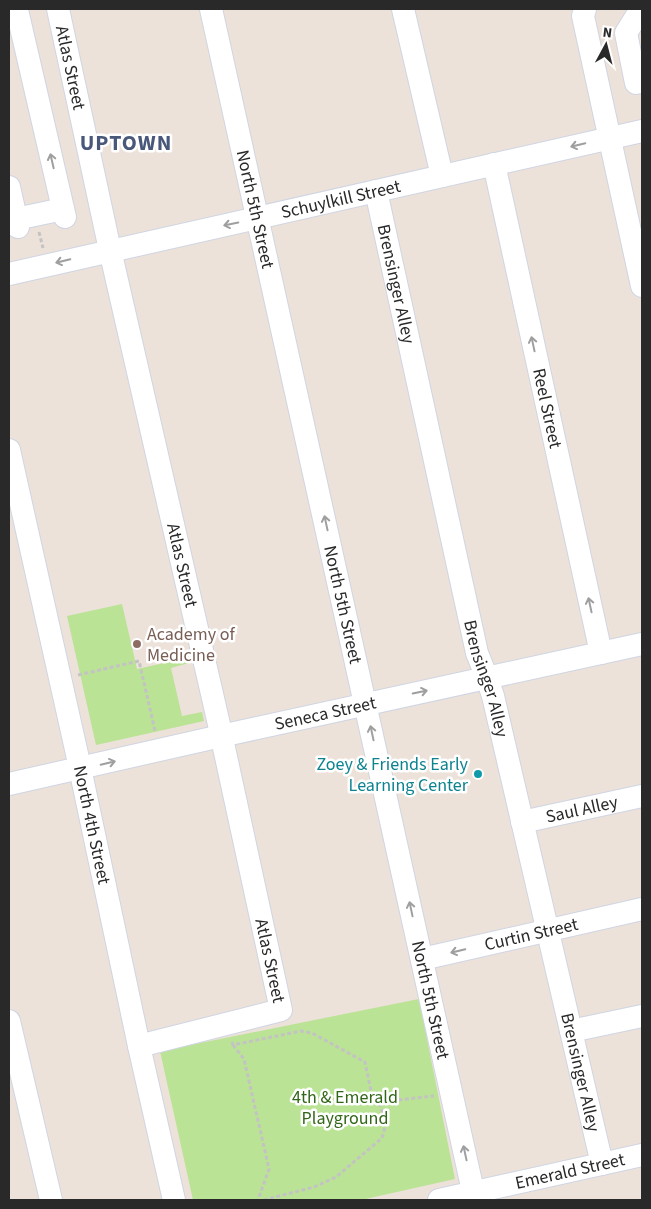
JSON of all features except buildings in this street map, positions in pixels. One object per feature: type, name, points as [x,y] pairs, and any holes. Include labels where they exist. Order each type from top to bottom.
[{"type":"street","name":"Atlas Street","points":[[58,9],[110,250],[221,736],[281,1010],[139,1046]]},
{"type":"street","name":"North 5th Street","points":[[212,9],[474,1196]]},
{"type":"street","points":[[404,9],[442,176]]},
{"type":"street","points":[[585,9],[583,16],[642,286]]},
{"type":"street","points":[[637,9],[626,33],[636,83],[642,82]]},
{"type":"street","points":[[17,10],[16,35],[58,208],[19,213]]},
{"type":"street","name":"Schuylkill Street","points":[[9,274],[642,131]]},
{"type":"street","name":"Reel Street","points":[[494,164],[600,653]]},
{"type":"street","name":"Brensinger Alley","points":[[376,191],[477,653],[493,696],[602,1164]]},
{"type":"street","name":"North 4th Street","points":[[9,450],[174,1200]]},
{"type":"street","name":"Seneca Street","points":[[9,784],[642,644]]},
{"type":"street","name":"Saul Alley","points":[[522,822],[642,796]]},
{"type":"street","name":"Curtin Street","points":[[422,959],[642,909]]},
{"type":"street","points":[[571,1031],[642,1016]]},
{"type":"street","points":[[9,1021],[51,1200]]},
{"type":"street","name":"Emerald Street","points":[[439,1200],[474,1196],[642,1155]]},
{"type":"path","points":[[19,213],[43,249]]},
{"type":"path","points":[[78,675],[139,661],[156,734]]},
{"type":"path","points":[[227,1023],[233,1045],[244,1059],[269,1169],[258,1200]]},
{"type":"path","points":[[233,1045],[301,1031],[312,1034],[365,1062],[371,1090],[379,1102],[386,1124],[382,1138],[336,1177],[314,1187],[264,1200]]},
{"type":"path","points":[[379,1102],[452,1095]]},
{"type":"green space","points":[[122,604],[137,669],[187,658],[189,663],[171,668],[182,716],[202,712],[204,721],[96,745],[67,616]]},
{"type":"green space","name":"4th & Emerald Playground","points":[[419,999],[455,1179],[361,1200],[193,1200],[160,1051]]},
{"type":"place","name":"Academy of Medicine","points":[[137,644]]},
{"type":"place","name":"Zoey & Friends Early Learning Center","points":[[478,774]]},
{"type":"district","name":"UPTOWN","points":[[126,142]]}]
